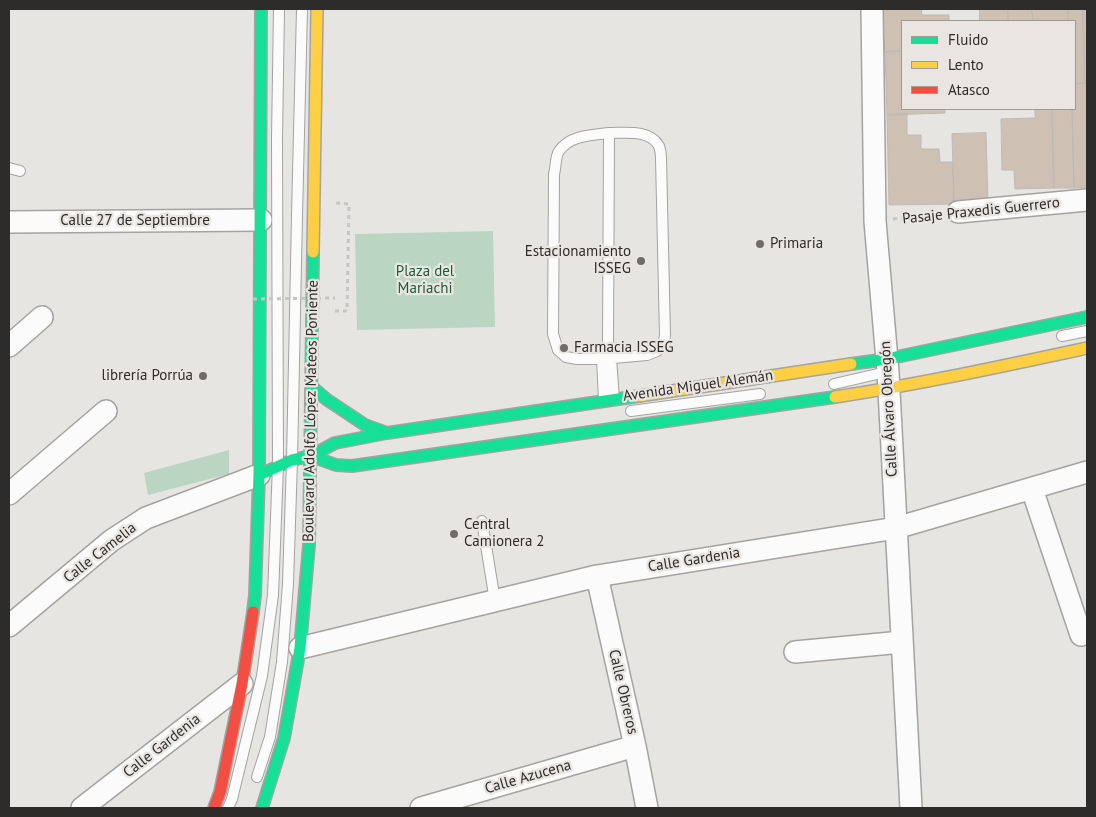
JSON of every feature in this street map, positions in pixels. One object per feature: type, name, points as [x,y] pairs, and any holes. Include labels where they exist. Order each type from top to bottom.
[{"type":"main road","points":[[214,808],[220,792],[242,684],[255,595],[268,471],[260,220],[262,9]]},
{"type":"main road","name":"Boulevard Adolfo López Mateos Poniente","points":[[262,808],[284,738],[300,648],[309,545],[317,9]]},
{"type":"main road","name":"Avenida Miguel Alemán","points":[[311,456],[336,465],[352,466],[890,372],[1087,317]]},
{"type":"main road","name":"Avenida Miguel Alemán","points":[[268,471],[292,460],[311,456],[335,443],[387,432],[609,399],[890,372],[977,372],[1087,348]]},
{"type":"main road","points":[[311,386],[326,399],[365,425],[387,432]]},
{"type":"street","name":"Calle Álvaro Obregón","points":[[872,9],[875,221],[890,372],[896,528],[911,808]]},
{"type":"street","name":"Pasaje Praxedis Guerrero","points":[[958,212],[1087,200]]},
{"type":"street","name":"Calle 27 de Septiembre","points":[[9,222],[260,220]]},
{"type":"street","points":[[9,346],[42,317]]},
{"type":"street","points":[[9,494],[106,411]]},
{"type":"street","name":"Calle Camelia","points":[[9,626],[112,540],[146,518],[268,471]]},
{"type":"street","name":"Calle Gardenia","points":[[300,648],[597,576],[896,528],[1087,472]]},
{"type":"street","points":[[1032,489],[1081,635]]},
{"type":"street","name":"Calle Obreros","points":[[597,576],[647,808]]},
{"type":"street","points":[[795,652],[902,642]]},
{"type":"street","name":"Calle Gardenia","points":[[82,808],[242,684]]},
{"type":"street","name":"Calle Azucena","points":[[421,808],[635,746]]},
{"type":"lane","points":[[228,808],[232,799],[262,676],[273,595],[268,471],[279,9]]},
{"type":"lane","points":[[253,790],[270,737],[282,662],[288,584],[302,9]]},
{"type":"lane","points":[[639,132],[649,136],[658,145],[662,158],[665,336],[663,344],[657,351],[647,355],[607,358],[566,357],[558,350],[553,334],[554,174],[558,152],[567,144],[580,137],[609,133],[639,132]]},
{"type":"lane","points":[[609,133],[607,358],[609,399]]},
{"type":"lane","points":[[9,168],[20,171]]},
{"type":"lane","points":[[1049,339],[1087,331]]},
{"type":"lane","points":[[826,385],[890,372]]},
{"type":"lane","points":[[619,412],[766,393]]},
{"type":"lane","points":[[311,456],[339,452]]},
{"type":"lane","points":[[482,521],[495,601]]},
{"type":"path","points":[[312,312],[347,310],[349,204],[335,203]]},
{"type":"path","name":"Pasaje Praxedis Guerrero","points":[[875,221],[958,212]]},
{"type":"path","points":[[253,299],[335,298]]},
{"type":"green space","name":"Plaza del Mariachi","points":[[493,231],[495,327],[357,330],[355,234]]},
{"type":"green space","points":[[229,450],[229,474],[148,495],[144,473]]},
{"type":"building","points":[[884,9],[921,9],[922,15],[949,15],[949,20],[901,20],[901,51],[885,52]]},
{"type":"building","points":[[980,9],[1008,9],[1008,20],[980,20]]},
{"type":"building","points":[[1008,9],[1032,9],[1033,20],[1008,20]]},
{"type":"building","points":[[1032,9],[1068,9],[1068,20],[1033,20]]},
{"type":"building","points":[[1068,9],[1083,9],[1085,83],[1076,84],[1076,20],[1068,20]]},
{"type":"building","points":[[1083,9],[1087,9],[1087,83],[1085,83]]},
{"type":"building","points":[[901,51],[901,110],[945,110],[945,113],[887,115],[885,52]]},
{"type":"building","points":[[1087,83],[1087,187],[1074,188],[1072,110],[1076,110],[1076,84]]},
{"type":"building","points":[[1035,110],[1052,110],[1054,188],[1015,189],[1014,170],[1002,170],[1001,119],[1035,118]]},
{"type":"building","points":[[1052,110],[1072,110],[1074,188],[1054,188]]},
{"type":"building","points":[[907,114],[907,135],[921,135],[921,149],[939,149],[940,162],[953,162],[954,204],[889,205],[887,115]]},
{"type":"building","points":[[986,133],[988,203],[954,204],[952,134]]},
{"type":"traffic: fast","points":[[253,612],[259,475],[261,9]]},
{"type":"traffic: fast","points":[[262,808],[284,738],[300,648],[309,545],[313,252]]},
{"type":"traffic: fast","points":[[851,364],[887,359],[1087,317]]},
{"type":"traffic: fast","points":[[311,386],[326,399],[365,425],[387,433]]},
{"type":"traffic: fast","points":[[259,475],[292,460],[311,456],[335,443],[387,433],[639,396]]},
{"type":"traffic: fast","points":[[311,456],[336,465],[352,466],[835,397]]},
{"type":"traffic: slow","points":[[313,252],[317,9]]},
{"type":"traffic: slow","points":[[835,397],[930,381],[1087,348]]},
{"type":"traffic: slow","points":[[639,396],[851,364]]},
{"type":"traffic: jam","points":[[214,808],[220,792],[242,684],[253,612]]},
{"type":"place","name":"Primaria","points":[[760,244]]},
{"type":"place","name":"Estacionamiento ISSEG","points":[[641,261]]},
{"type":"place","name":"Farmacia ISSEG","points":[[564,348]]},
{"type":"place","name":"librería Porrúa","points":[[203,376]]},
{"type":"place","name":"Central Camionera 2","points":[[454,534]]}]
